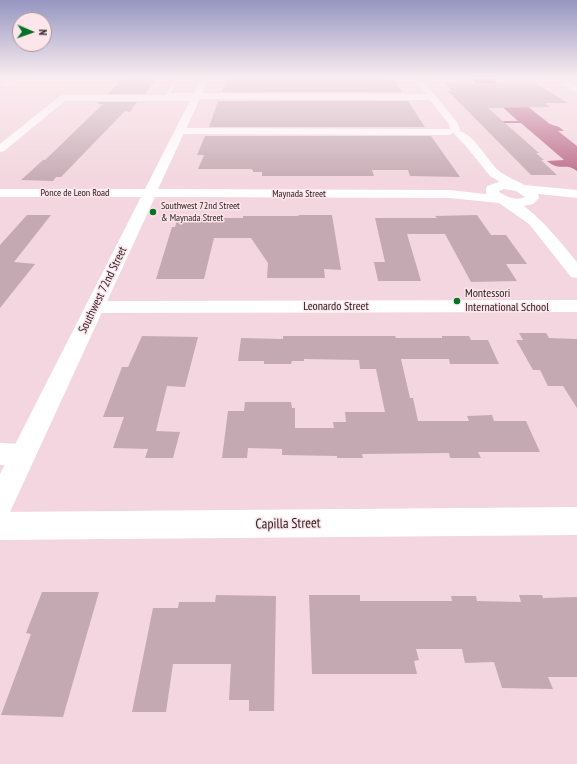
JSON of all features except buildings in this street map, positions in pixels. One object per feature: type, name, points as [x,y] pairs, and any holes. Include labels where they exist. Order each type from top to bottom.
[{"type":"street","points":[[0,149],[45,113]]},
{"type":"street","name":"Southwest 72nd Street","points":[[0,503],[12,454],[94,307],[189,113]]},
{"type":"street","points":[[445,113],[454,124],[454,132]]},
{"type":"street","points":[[180,131],[454,132],[469,142],[494,173],[526,194],[534,221]]},
{"type":"street","points":[[494,173],[493,175],[498,194],[525,216],[534,221],[577,273]]},
{"type":"street","points":[[498,194],[502,185],[526,194],[571,194]]},
{"type":"street","name":"Ponce de Leon Road","points":[[0,193],[150,193]]},
{"type":"street","name":"Maynada Street","points":[[150,193],[498,194]]},
{"type":"street","points":[[498,194],[518,203],[526,194]]},
{"type":"street","name":"Leonardo Street","points":[[94,307],[577,306]]},
{"type":"street","name":"Capilla Street","points":[[0,526],[577,521]]},
{"type":"shaded area","points":[[509,113],[536,113],[550,124],[559,127],[564,131],[558,131],[577,146],[577,171],[570,167],[556,166],[547,161],[564,160],[521,123],[501,123],[499,121],[518,121]]},
{"type":"place","name":"Southwest 72nd Street & Maynada Street","points":[[153,212]]},
{"type":"place","name":"Montessori International School","points":[[457,301]]}]
